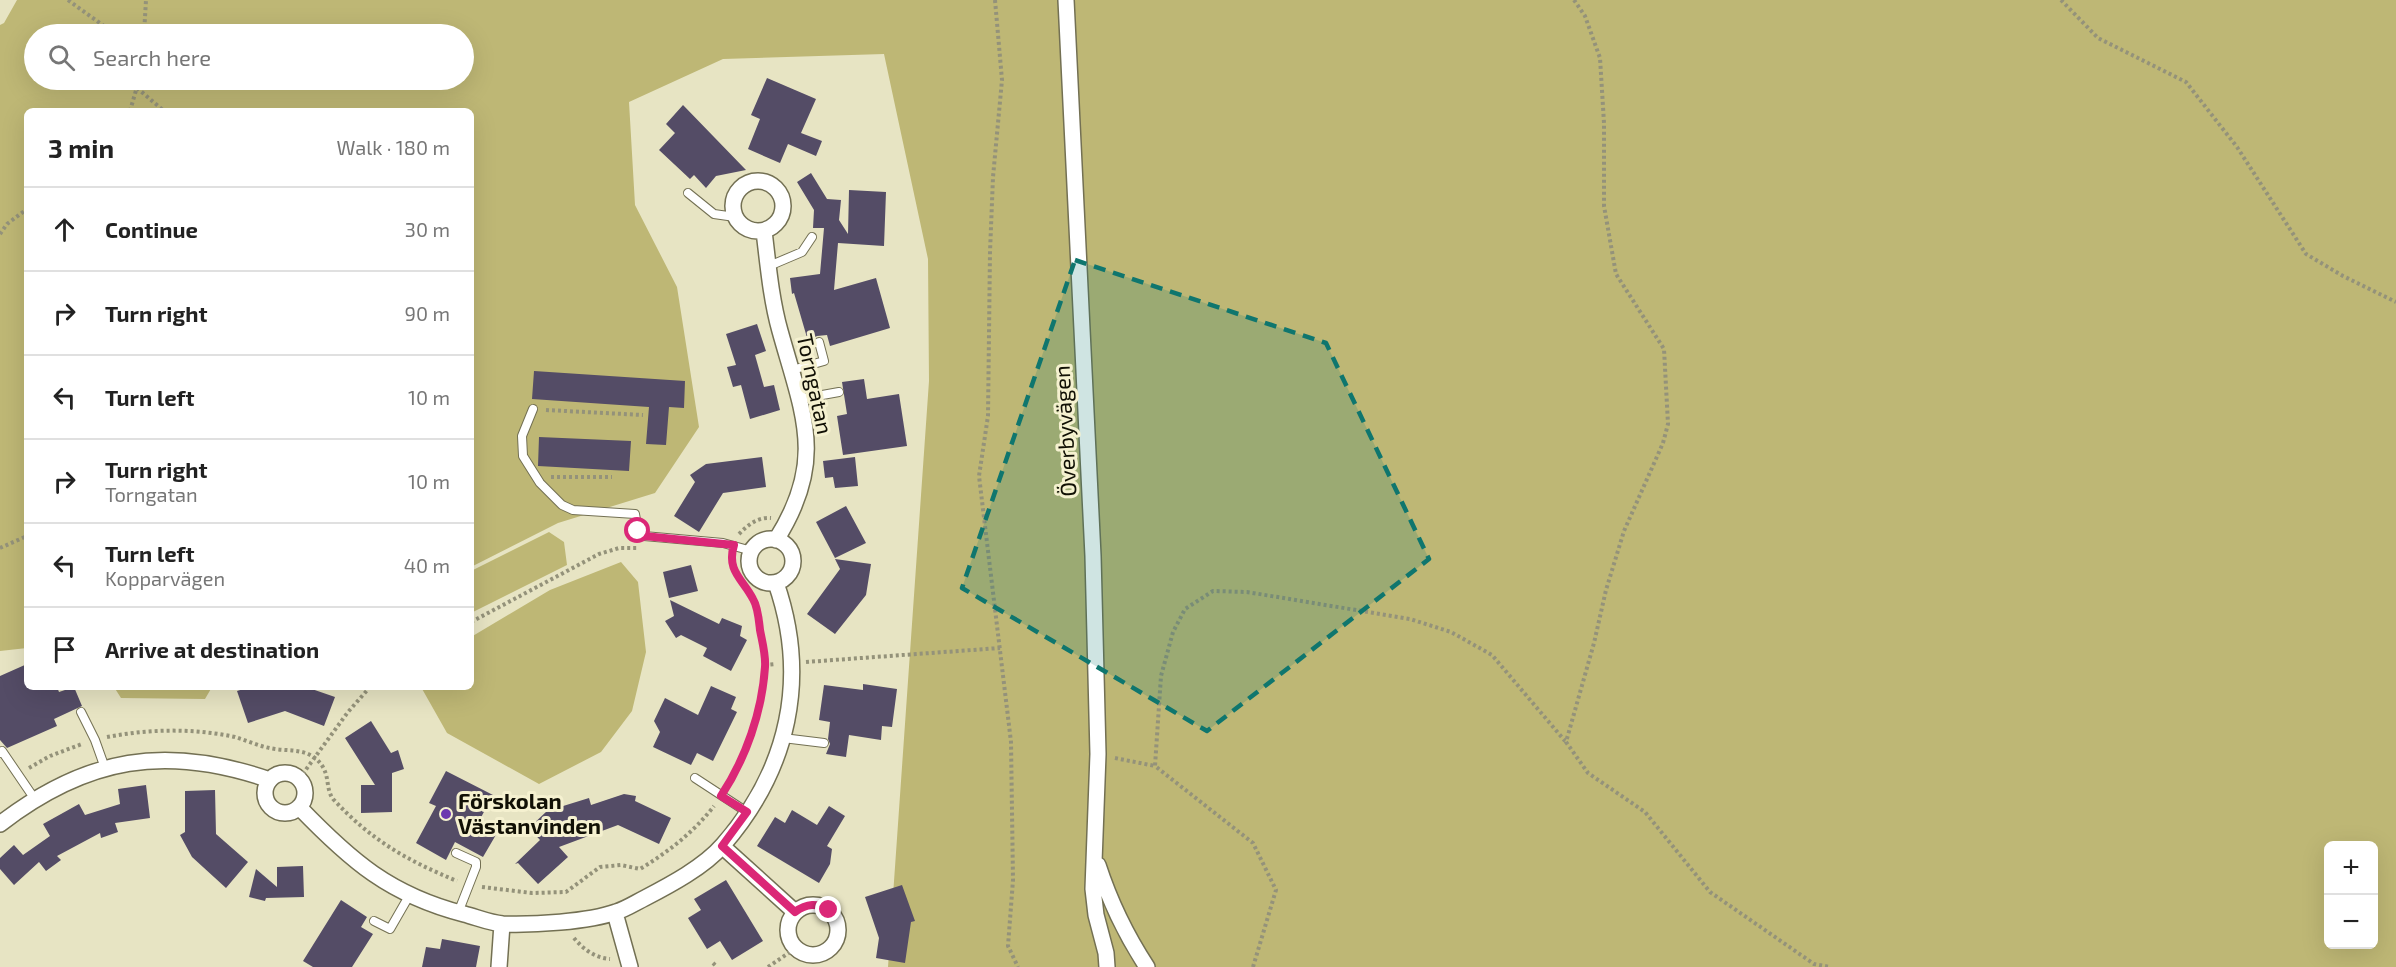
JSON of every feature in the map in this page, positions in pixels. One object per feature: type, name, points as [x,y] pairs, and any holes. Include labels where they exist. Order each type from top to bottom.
[{"type":"street","name":"Överbyvägen","points":[[1066,0],[1094,556],[1098,754],[1096,859],[1093,889],[1107,967]]},
{"type":"street","points":[[751,182],[767,182],[780,193],[784,208],[778,223],[764,231],[747,229],[735,217],[734,200],[737,192],[751,182]]},
{"type":"street","name":"Torngatan","points":[[764,231],[779,328],[800,399],[806,438],[805,470],[799,497],[776,540]]},
{"type":"street","points":[[776,540],[788,548],[792,562],[788,575],[776,583],[762,582],[756,578],[749,565],[752,551],[762,542],[776,540]]},
{"type":"street","points":[[299,807],[329,839],[370,874],[409,896],[458,913],[502,924],[567,921],[615,913],[678,881],[722,846],[763,790],[780,752],[789,710],[792,663],[787,613],[776,583]]},
{"type":"street","points":[[0,824],[34,798],[57,786],[105,768],[159,759],[191,760],[220,765],[270,780]]},
{"type":"street","points":[[287,773],[299,778],[305,790],[303,802],[299,807],[286,813],[269,805],[265,792],[270,780],[287,773]]},
{"type":"street","points":[[722,846],[795,912]]},
{"type":"street","name":"Överbyvägen","points":[[1096,859],[1110,900],[1147,967]]},
{"type":"street","points":[[804,906],[821,906],[829,910],[834,916],[838,932],[832,946],[819,954],[803,953],[796,948],[788,934],[788,925],[795,912],[804,906]]},
{"type":"street","points":[[615,913],[630,967]]},
{"type":"street","points":[[499,967],[502,924]]},
{"type":"lane","points":[[688,193],[714,214],[735,217]]},
{"type":"lane","points":[[769,266],[802,252],[812,237]]},
{"type":"lane","points":[[792,370],[824,361],[819,342]]},
{"type":"lane","points":[[800,399],[839,392]]},
{"type":"lane","points":[[533,409],[522,436],[523,456],[540,483],[562,506],[573,510],[635,514],[638,531],[644,536],[734,545],[752,551]]},
{"type":"lane","points":[[81,712],[95,740],[105,768]]},
{"type":"lane","points":[[783,738],[824,743]]},
{"type":"lane","points":[[0,753],[2,751],[34,798]]},
{"type":"lane","points":[[695,778],[747,812]]},
{"type":"lane","points":[[456,853],[476,862],[477,867],[458,913]]},
{"type":"lane","points":[[374,921],[390,929],[409,896]]},
{"type":"path","points":[[68,0],[101,24]]},
{"type":"path","points":[[145,24],[146,0]]},
{"type":"path","points":[[995,0],[1002,80],[993,177],[988,416],[979,476],[1011,742],[1013,880],[1008,946],[1018,967]]},
{"type":"path","points":[[1566,741],[1624,531],[1663,443],[1668,424],[1664,349],[1616,274],[1604,206],[1604,123],[1600,58],[1585,16],[1574,0]]},
{"type":"path","points":[[2061,0],[2098,38],[2187,82],[2237,147],[2306,254],[2343,276],[2396,302]]},
{"type":"path","points":[[131,108],[136,90]]},
{"type":"path","points":[[139,90],[161,108]]},
{"type":"path","points":[[0,234],[7,224],[24,211]]},
{"type":"path","points":[[533,409],[643,415]]},
{"type":"path","points":[[540,483],[554,476],[612,477]]},
{"type":"path","points":[[18,774],[50,756],[95,740],[120,734],[188,730],[237,738],[275,749],[293,750],[314,757],[326,774],[333,799],[379,842],[436,872],[469,885],[532,893],[566,892],[600,867],[621,865],[640,869],[680,842],[703,820],[741,763],[754,728],[765,665],[754,599],[739,580],[731,553],[739,534],[751,522],[764,518],[789,519]]},
{"type":"path","points":[[0,548],[24,537]]},
{"type":"path","points":[[474,620],[599,554],[619,548],[639,548]]},
{"type":"path","points":[[1155,766],[1161,676],[1173,632],[1185,609],[1213,591],[1247,592],[1410,619],[1450,632],[1492,655],[1566,741],[1588,773],[1645,812],[1710,892],[1814,964],[1830,967]]},
{"type":"path","points":[[765,665],[1000,648]]},
{"type":"path","points":[[299,778],[368,690]]},
{"type":"path","points":[[1098,754],[1155,766],[1253,843],[1276,890],[1253,967]]},
{"type":"path","points":[[768,967],[796,948]]},
{"type":"path","points":[[713,963],[717,967]]},
{"type":"highlighted area","points":[[1075,260],[1326,343],[1429,559],[1207,731],[962,588]]},
{"type":"shaded area","points":[[17,0],[2396,0],[2396,967],[888,967],[929,381],[928,259],[884,54],[723,59],[629,102],[635,205],[677,287],[699,427],[655,493],[558,523],[474,565],[474,108],[24,108],[24,648],[0,651],[0,25],[4,23]]},
{"type":"shaded area","points":[[549,532],[564,542],[567,565],[474,612],[474,570]]},
{"type":"shaded area","points":[[621,562],[638,582],[646,652],[632,711],[601,752],[539,784],[447,733],[423,690],[474,690],[474,635],[550,590]]},
{"type":"shaded area","points":[[116,690],[210,690],[205,699],[121,698]]},
{"type":"building","points":[[767,78],[816,99],[801,133],[822,141],[816,156],[788,144],[780,163],[748,149],[760,119],[751,115]]},
{"type":"building","points":[[683,105],[746,170],[716,176],[706,188],[694,175],[690,179],[659,150],[675,133],[666,124]]},
{"type":"building","points":[[811,173],[827,199],[841,200],[839,220],[848,234],[849,190],[886,192],[884,246],[838,243],[834,290],[876,278],[890,328],[830,346],[827,335],[817,336],[808,341],[794,293],[792,294],[790,278],[820,274],[824,228],[813,228],[814,210],[797,182]]},
{"type":"building","points":[[757,324],[766,351],[755,355],[764,387],[774,385],[780,410],[750,419],[741,385],[733,387],[727,367],[736,365],[726,334]]},
{"type":"building","points":[[534,371],[685,381],[684,408],[669,407],[666,445],[646,444],[649,407],[532,399]]},
{"type":"building","points":[[864,379],[867,399],[899,394],[907,446],[843,455],[837,416],[847,414],[842,382]]},
{"type":"building","points":[[539,437],[631,441],[629,471],[538,466]]},
{"type":"building","points":[[762,457],[766,487],[723,493],[699,532],[674,516],[695,482],[690,475],[706,464]]},
{"type":"building","points":[[855,457],[858,486],[835,488],[833,477],[825,478],[823,461]]},
{"type":"building","points":[[846,506],[866,543],[835,558],[816,522]]},
{"type":"building","points":[[835,559],[871,564],[866,595],[835,634],[807,614],[840,569]]},
{"type":"building","points":[[691,565],[698,591],[669,598],[663,572]]},
{"type":"building","points":[[670,600],[719,624],[722,618],[742,626],[740,636],[747,640],[731,671],[703,656],[707,648],[681,635],[676,638],[665,621],[674,616]]},
{"type":"building","points":[[24,665],[24,690],[58,690],[59,692],[75,690],[82,706],[54,719],[57,726],[7,748],[0,740],[0,676]]},
{"type":"building","points":[[863,684],[897,689],[892,727],[882,726],[881,740],[849,735],[846,757],[826,754],[830,744],[828,739],[830,722],[819,720],[824,685],[863,690]]},
{"type":"building","points":[[711,686],[736,697],[731,709],[737,712],[713,761],[697,753],[691,765],[653,747],[660,732],[654,721],[665,698],[698,715]]},
{"type":"building","points":[[315,690],[335,697],[324,726],[285,711],[248,723],[237,691]]},
{"type":"building","points":[[371,721],[391,753],[398,750],[404,769],[392,773],[392,812],[361,813],[361,785],[375,785],[345,738]]},
{"type":"building","points":[[446,771],[493,795],[478,823],[497,833],[483,857],[455,842],[446,860],[416,843],[436,806],[429,803]]},
{"type":"building","points":[[146,785],[150,818],[115,823],[118,832],[101,838],[100,833],[57,856],[61,860],[46,871],[39,862],[14,885],[0,869],[0,858],[14,845],[23,855],[50,836],[43,824],[79,804],[85,815],[120,804],[118,789]]},
{"type":"building","points":[[215,790],[216,834],[248,862],[226,888],[192,857],[180,835],[185,832],[185,791]]},
{"type":"building","points":[[624,794],[636,796],[635,801],[671,818],[659,844],[618,825],[559,847],[568,857],[538,884],[518,863],[515,864],[540,840],[529,828],[547,811],[589,798],[591,805]]},
{"type":"building","points":[[829,806],[845,816],[827,846],[832,849],[830,864],[819,883],[757,846],[775,817],[785,823],[792,810],[817,825]]},
{"type":"building","points":[[303,866],[304,897],[266,898],[265,901],[249,897],[256,869],[277,887],[277,867]]},
{"type":"building","points":[[726,880],[763,941],[732,960],[720,941],[707,949],[688,918],[701,910],[694,899]]},
{"type":"building","points":[[902,885],[915,921],[911,922],[905,963],[876,958],[879,938],[865,897]]},
{"type":"building","points":[[341,900],[367,917],[361,927],[373,934],[352,967],[313,967],[303,961]]},
{"type":"building","points":[[442,939],[480,946],[476,967],[422,967],[426,947],[440,949]]},
{"type":"place","name":"Förskolan Västanvinden","points":[[446,814]]},
{"type":"route","points":[[638,531],[644,536],[734,545],[731,553],[734,568],[739,580],[754,599],[765,665],[754,728],[741,763],[721,796],[747,812],[722,846],[795,912],[804,906],[813,904],[829,910]]}]
